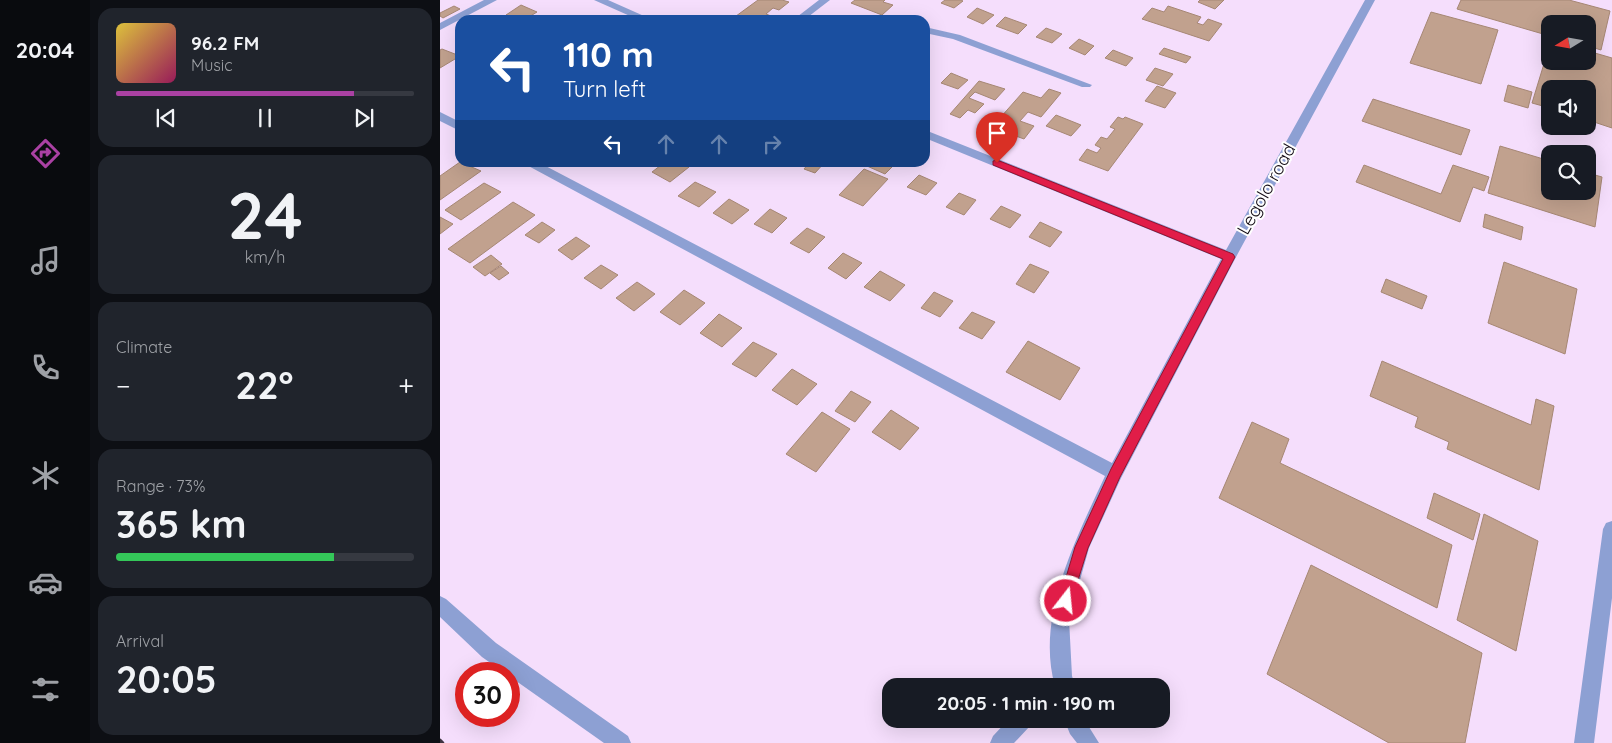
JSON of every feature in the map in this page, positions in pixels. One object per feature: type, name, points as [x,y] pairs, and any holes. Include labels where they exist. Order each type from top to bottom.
[{"type":"street","points":[[463,15],[492,0]]},
{"type":"street","points":[[599,0],[636,15]]},
{"type":"street","name":"Legolo road","points":[[1060,678],[1060,619],[1081,547],[1116,473],[1230,257],[1370,0]]},
{"type":"street","points":[[804,15],[821,1]]},
{"type":"street","points":[[440,27],[455,19]]},
{"type":"street","points":[[930,31],[956,37],[1086,85]]},
{"type":"street","points":[[440,116],[455,124]]},
{"type":"street","points":[[930,136],[1230,257]]},
{"type":"street","points":[[536,167],[1116,473]]},
{"type":"street","points":[[1584,743],[1612,529]]},
{"type":"street","points":[[440,604],[490,650],[621,743]]},
{"type":"street","points":[[1000,743],[1014,728]]},
{"type":"street","points":[[1078,728],[1089,743]]},
{"type":"building","points":[[758,0],[782,0],[789,2],[779,10],[773,8],[766,14],[768,15],[737,15]]},
{"type":"building","points":[[855,0],[885,0],[883,2],[893,5],[882,15],[851,3]]},
{"type":"building","points":[[945,0],[963,1],[954,8],[941,3]]},
{"type":"building","points":[[1200,0],[1224,0],[1215,9],[1198,2]]},
{"type":"building","points":[[1461,0],[1569,0],[1610,11],[1601,50],[1596,48],[1596,15],[1541,15],[1541,33],[1457,9]]},
{"type":"building","points":[[521,5],[537,12],[532,15],[506,15]]},
{"type":"building","points":[[454,6],[460,9],[443,18],[440,16],[440,13]]},
{"type":"building","points":[[1168,6],[1201,17],[1197,23],[1203,25],[1208,19],[1222,24],[1209,41],[1142,19],[1152,8],[1164,12]]},
{"type":"building","points":[[977,8],[994,15],[983,24],[967,17]]},
{"type":"building","points":[[1431,12],[1498,30],[1481,84],[1410,63]]},
{"type":"building","points":[[1005,17],[1027,25],[1018,34],[996,26]]},
{"type":"building","points":[[1046,28],[1062,34],[1052,43],[1036,37]]},
{"type":"building","points":[[1079,39],[1094,46],[1085,55],[1069,48]]},
{"type":"building","points":[[1164,48],[1191,57],[1186,63],[1159,54]]},
{"type":"building","points":[[440,50],[455,54],[455,59],[440,68]]},
{"type":"building","points":[[1113,50],[1133,58],[1126,66],[1105,58]]},
{"type":"building","points":[[1596,53],[1612,58],[1612,128],[1596,123],[1596,80],[1541,80],[1541,106],[1532,103],[1542,70],[1596,70]]},
{"type":"building","points":[[1155,68],[1173,74],[1163,86],[1146,80]]},
{"type":"building","points":[[951,73],[968,80],[958,89],[941,83]]},
{"type":"building","points":[[979,81],[1005,89],[995,100],[975,92],[969,98],[984,104],[975,113],[968,110],[960,118],[950,114]]},
{"type":"building","points":[[1508,85],[1532,92],[1528,108],[1504,101]]},
{"type":"building","points":[[1157,86],[1176,93],[1165,108],[1145,101]]},
{"type":"building","points":[[1049,89],[1061,93],[1041,117],[1028,112],[1020,121],[1034,126],[1024,139],[992,127],[1023,92],[1041,98]]},
{"type":"building","points":[[1373,99],[1470,130],[1461,155],[1362,121]]},
{"type":"building","points":[[1056,115],[1081,125],[1071,136],[1046,126]]},
{"type":"building","points":[[1118,117],[1123,119],[1125,117],[1143,124],[1108,171],[1079,160],[1087,149],[1097,153],[1101,148],[1095,145],[1101,137],[1107,139],[1115,129],[1110,127]]},
{"type":"building","points":[[1500,146],[1541,158],[1541,200],[1596,200],[1596,175],[1602,177],[1595,227],[1488,193]]},
{"type":"building","points":[[1364,165],[1441,194],[1453,165],[1489,177],[1484,191],[1473,187],[1460,222],[1356,182]]},
{"type":"building","points":[[455,166],[472,167],[481,171],[440,200],[440,176]]},
{"type":"building","points":[[658,167],[689,167],[670,182],[652,172]]},
{"type":"building","points":[[806,167],[820,167],[815,173],[804,169]]},
{"type":"building","points":[[869,167],[892,167],[885,174]]},
{"type":"building","points":[[864,169],[888,179],[863,206],[839,195]]},
{"type":"building","points":[[919,175],[937,183],[926,195],[907,187]]},
{"type":"building","points":[[695,182],[716,192],[699,207],[678,196]]},
{"type":"building","points":[[484,183],[501,192],[461,220],[445,210]]},
{"type":"building","points":[[959,193],[976,200],[964,215],[946,207]]},
{"type":"building","points":[[729,199],[749,210],[732,224],[713,213]]},
{"type":"building","points":[[513,202],[535,215],[470,263],[448,249]]},
{"type":"building","points":[[1001,206],[1021,215],[1010,228],[990,219]]},
{"type":"building","points":[[770,209],[787,218],[772,233],[754,224]]},
{"type":"building","points":[[1485,214],[1523,227],[1521,240],[1483,227]]},
{"type":"building","points":[[440,217],[453,224],[440,234]]},
{"type":"building","points":[[542,222],[555,230],[539,243],[525,235]]},
{"type":"building","points":[[1040,222],[1062,232],[1050,247],[1029,237]]},
{"type":"building","points":[[807,228],[825,237],[809,253],[790,243]]},
{"type":"building","points":[[576,237],[590,246],[572,260],[558,250]]},
{"type":"building","points":[[843,253],[862,263],[846,279],[828,268]]},
{"type":"building","points":[[491,255],[502,264],[485,276],[473,267]]},
{"type":"building","points":[[1504,262],[1577,289],[1565,354],[1488,323]]},
{"type":"building","points":[[1030,264],[1049,272],[1034,293],[1016,284]]},
{"type":"building","points":[[601,265],[618,275],[601,289],[584,278]]},
{"type":"building","points":[[501,266],[509,273],[499,280],[490,273]]},
{"type":"building","points":[[880,271],[905,285],[890,301],[864,287]]},
{"type":"building","points":[[1386,279],[1427,296],[1422,309],[1381,292]]},
{"type":"building","points":[[637,282],[655,294],[634,311],[616,298]]},
{"type":"building","points":[[684,290],[705,303],[680,325],[660,312]]},
{"type":"building","points":[[934,292],[953,301],[940,317],[921,308]]},
{"type":"building","points":[[972,312],[995,322],[982,339],[959,328]]},
{"type":"building","points":[[719,314],[742,328],[722,347],[700,333]]},
{"type":"building","points":[[1028,341],[1080,368],[1060,400],[1006,372]]},
{"type":"building","points":[[753,342],[777,354],[756,377],[732,364]]},
{"type":"building","points":[[1382,361],[1531,425],[1536,399],[1554,406],[1539,490],[1447,449],[1449,442],[1415,427],[1418,417],[1370,396]]},
{"type":"building","points":[[792,369],[817,384],[797,405],[772,390]]},
{"type":"building","points":[[851,391],[871,402],[855,422],[835,411]]},
{"type":"building","points":[[891,410],[919,428],[900,450],[872,432]]},
{"type":"building","points":[[822,412],[850,429],[816,472],[786,454]]},
{"type":"building","points":[[1252,422],[1289,439],[1280,463],[1452,545],[1437,608],[1219,498]]},
{"type":"building","points":[[1434,493],[1480,514],[1473,540],[1427,518]]},
{"type":"building","points":[[1484,514],[1538,541],[1516,651],[1457,620]]},
{"type":"building","points":[[1311,565],[1482,653],[1465,743],[1389,743],[1267,674]]},
{"type":"route","points":[[997,163],[1230,257],[1116,473],[1081,547],[1066,601]]}]
